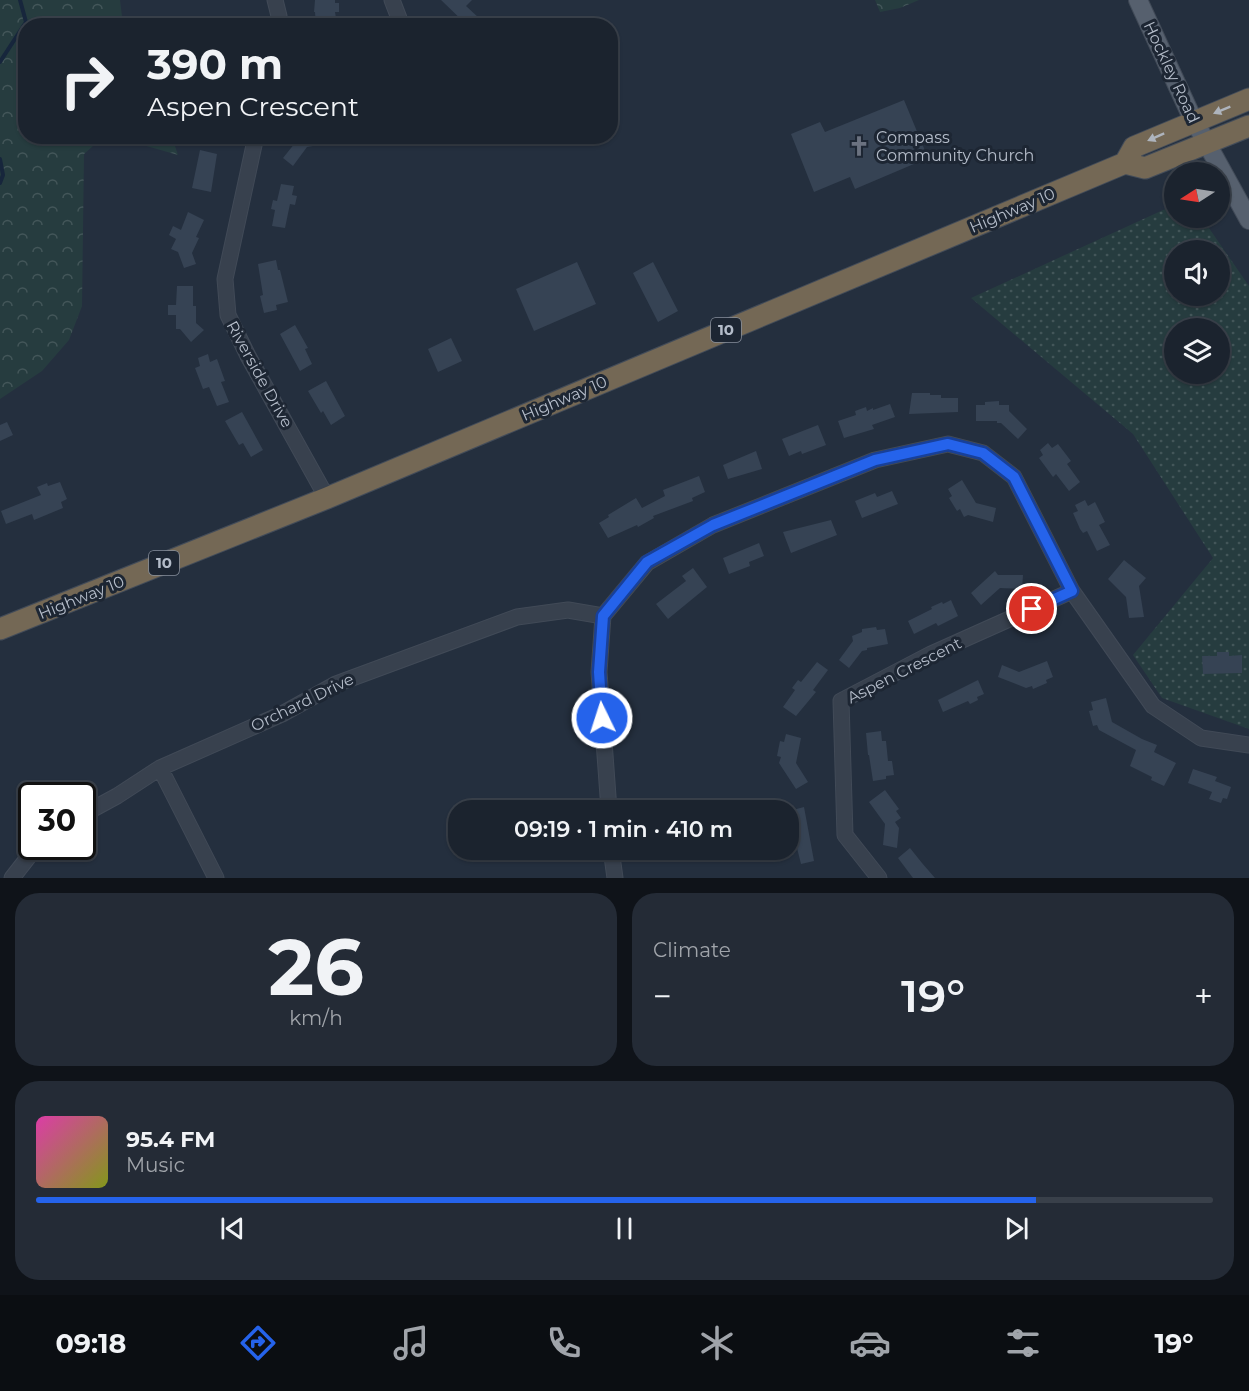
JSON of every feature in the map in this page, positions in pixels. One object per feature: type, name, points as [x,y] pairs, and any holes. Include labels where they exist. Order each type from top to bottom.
[{"type":"highway","name":"Highway 10","points":[[1125,163],[1134,147],[1249,99]]},
{"type":"highway","name":"Highway 10","points":[[0,629],[327,498],[1125,163],[1144,168],[1249,126]]},
{"type":"main road","name":"Hockley Road","points":[[1138,0],[1194,121],[1249,220]]},
{"type":"street","points":[[275,0],[279,18]]},
{"type":"street","points":[[392,0],[399,18]]},
{"type":"street","name":"Riverside Drive","points":[[254,144],[225,279],[228,315],[248,356],[327,498]]},
{"type":"street","points":[[608,800],[599,672],[603,616],[647,562],[713,525],[875,460],[948,444],[983,453],[1014,477],[1072,591],[1154,706],[1201,738],[1249,745]]},
{"type":"street","name":"Aspen Crescent","points":[[879,878],[845,835],[841,701],[931,654],[1072,591]]},
{"type":"street","name":"Orchard Drive","points":[[96,807],[160,768],[282,714],[336,684],[517,617],[568,610],[603,616]]},
{"type":"street","points":[[160,768],[216,878]]},
{"type":"street","points":[[12,878],[26,860]]},
{"type":"street","points":[[613,860],[615,878]]},
{"type":"green space","points":[[0,0],[120,0],[122,18],[18,18],[18,144],[95,144],[84,154],[82,306],[69,340],[42,371],[0,399]]},
{"type":"green space","points":[[875,0],[919,0],[900,8],[880,12]]},
{"type":"green space","points":[[140,144],[174,144],[178,155]]},
{"type":"green space","points":[[1164,210],[1164,228],[1209,228],[1217,240],[1164,240],[1164,306],[1230,306],[1230,259],[1249,286],[1249,729],[1162,698],[1133,655],[1213,558],[1133,434],[971,298]]},
{"type":"building","points":[[315,0],[335,0],[335,3],[339,3],[339,12],[335,12],[336,18],[315,18]]},
{"type":"building","points":[[441,0],[472,0],[466,6],[479,18],[460,18]]},
{"type":"building","name":"Compass Community Church","points":[[904,100],[928,158],[855,189],[850,177],[814,192],[791,134],[820,122],[825,132]]},
{"type":"building","points":[[294,144],[313,144],[313,146],[307,147],[293,166],[283,158]]},
{"type":"building","points":[[200,150],[217,154],[211,192],[192,188]]},
{"type":"building","points":[[281,184],[294,186],[292,195],[297,196],[295,205],[290,204],[285,228],[272,226],[275,210],[271,209],[273,200],[277,201]]},
{"type":"building","points":[[188,212],[204,220],[192,253],[196,264],[184,268],[178,252],[171,249],[176,239],[169,235],[173,226],[181,230]]},
{"type":"building","points":[[276,260],[288,302],[276,305],[277,310],[264,313],[260,296],[263,295],[258,264]]},
{"type":"building","points":[[577,262],[596,304],[534,331],[516,289]]},
{"type":"building","points":[[653,262],[678,311],[658,322],[633,273]]},
{"type":"building","points":[[177,286],[193,286],[196,323],[204,330],[191,342],[180,329],[176,329],[176,315],[168,315],[168,305],[176,305]]},
{"type":"building","points":[[295,325],[308,348],[305,349],[312,364],[300,371],[280,334]]},
{"type":"building","points":[[451,338],[462,361],[438,372],[428,349]]},
{"type":"building","points":[[208,354],[210,362],[217,359],[225,381],[221,382],[229,402],[217,406],[209,387],[203,389],[195,368],[200,366],[198,358]]},
{"type":"building","points":[[326,381],[345,416],[331,425],[308,391]]},
{"type":"building","points":[[912,393],[930,393],[930,395],[941,395],[941,398],[958,398],[958,412],[909,414]]},
{"type":"building","points":[[999,401],[999,405],[1009,405],[1009,411],[1027,429],[1018,439],[997,421],[976,421],[976,405]]},
{"type":"building","points":[[890,404],[895,417],[872,425],[874,429],[844,438],[838,421],[856,415],[855,411],[866,407],[867,411]]},
{"type":"building","points":[[242,412],[263,450],[251,457],[243,443],[239,445],[225,421]]},
{"type":"building","points":[[7,422],[13,435],[0,441],[0,425]]},
{"type":"building","points":[[818,425],[826,445],[789,456],[782,439]]},
{"type":"building","points":[[1048,443],[1052,448],[1058,444],[1071,461],[1067,464],[1080,482],[1069,491],[1056,474],[1053,477],[1039,458],[1043,455],[1040,450]]},
{"type":"building","points":[[756,451],[762,469],[728,479],[723,465]]},
{"type":"building","points":[[699,476],[705,492],[692,498],[693,501],[653,516],[654,518],[638,527],[637,525],[608,538],[599,523],[636,498],[642,508],[665,496],[663,490]]},
{"type":"building","points":[[962,480],[976,503],[996,508],[993,522],[968,515],[964,517],[960,509],[957,511],[949,498],[952,496],[948,489]]},
{"type":"building","points":[[60,482],[67,499],[61,502],[63,508],[34,520],[32,514],[6,524],[1,511],[41,495],[37,487]]},
{"type":"building","points":[[892,491],[898,504],[862,518],[855,501],[875,493],[877,497]]},
{"type":"building","points":[[1085,500],[1088,506],[1095,502],[1105,522],[1099,525],[1110,545],[1097,551],[1087,531],[1083,533],[1080,529],[1073,513],[1078,511],[1075,505]]},
{"type":"building","points":[[831,520],[837,535],[791,553],[783,532]]},
{"type":"building","points":[[759,543],[764,556],[749,562],[750,566],[729,574],[723,558]]},
{"type":"building","points":[[1124,560],[1146,578],[1139,586],[1144,617],[1129,618],[1126,597],[1108,579]]},
{"type":"building","points":[[693,568],[707,587],[668,619],[656,604],[686,581],[682,576]]},
{"type":"building","points":[[995,571],[998,575],[1023,575],[1022,589],[1000,588],[981,605],[971,593]]},
{"type":"building","points":[[951,600],[958,616],[938,626],[936,623],[914,634],[908,621],[932,609],[931,607]]},
{"type":"building","points":[[876,627],[877,630],[885,629],[888,644],[862,651],[849,668],[839,660],[853,641],[852,636],[862,632],[862,629]]},
{"type":"building","points":[[1217,652],[1229,652],[1229,656],[1242,655],[1242,673],[1203,674],[1202,656],[1217,656]]},
{"type":"building","points":[[1047,661],[1053,677],[1046,680],[1047,683],[1033,689],[1032,686],[1026,688],[998,677],[1002,665],[1019,672]]},
{"type":"building","points":[[817,662],[828,670],[813,690],[816,692],[796,716],[783,707],[795,690],[792,688],[798,680],[801,682]]},
{"type":"building","points":[[978,680],[984,694],[977,697],[978,700],[970,704],[968,701],[943,712],[938,700]]},
{"type":"building","points":[[1106,698],[1112,722],[1157,745],[1154,752],[1176,763],[1164,786],[1130,766],[1136,750],[1099,730],[1097,725],[1093,726],[1089,711],[1093,710],[1091,702]]},
{"type":"building","points":[[881,731],[882,741],[886,741],[888,761],[892,761],[894,775],[873,781],[866,733]]},
{"type":"building","points":[[786,734],[801,738],[796,763],[808,782],[796,789],[779,763],[781,757],[777,756],[780,741],[784,742]]},
{"type":"building","points":[[1193,769],[1217,777],[1215,781],[1231,787],[1227,799],[1223,798],[1221,803],[1209,799],[1212,792],[1188,783]]},
{"type":"building","points":[[885,790],[899,809],[896,811],[901,818],[895,822],[899,828],[897,848],[883,845],[885,824],[869,802]]},
{"type":"building","points":[[804,807],[814,861],[801,864],[799,856],[799,808]]},
{"type":"building","points":[[910,848],[935,878],[913,878],[898,858]]},
{"type":"waterway","points":[[20,0],[25,18]]},
{"type":"waterway","points":[[0,62],[18,34]]},
{"type":"waterway","points":[[0,159],[3,175],[0,183]]},
{"type":"place","name":"Compass Community Church","points":[[859,146]]},
{"type":"route","points":[[602,718],[599,672],[603,616],[647,562],[713,525],[875,460],[948,444],[983,453],[1014,477],[1072,591],[1032,609]]}]
